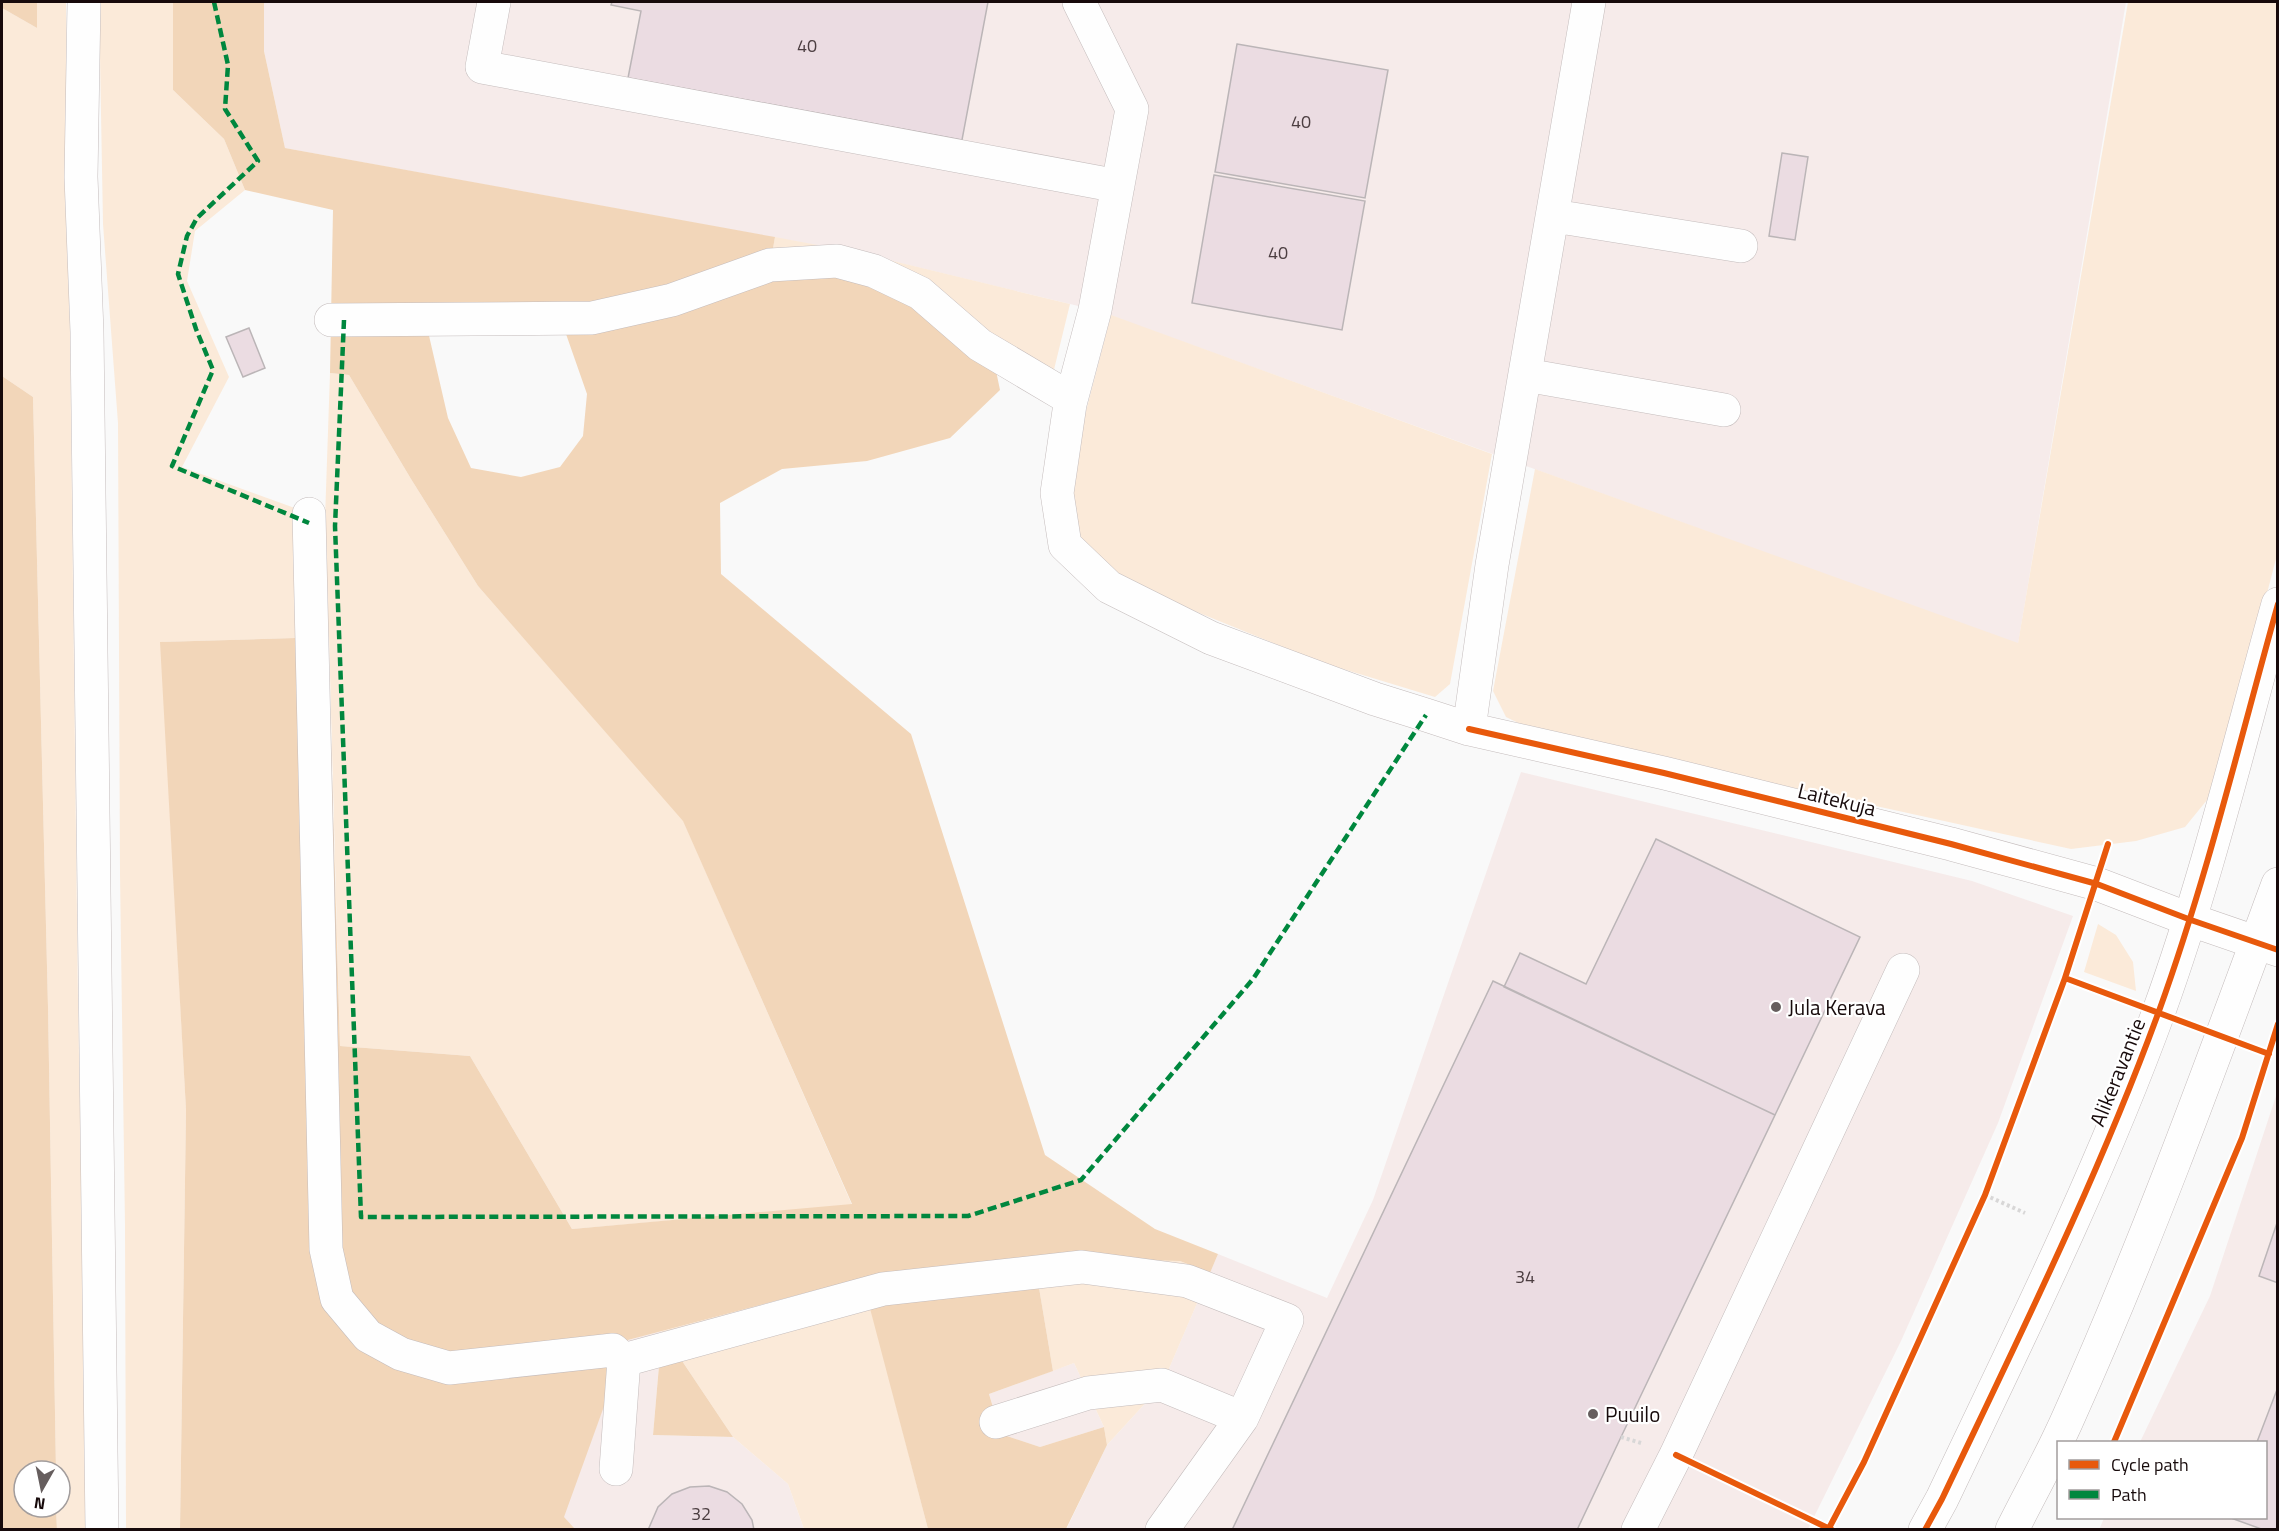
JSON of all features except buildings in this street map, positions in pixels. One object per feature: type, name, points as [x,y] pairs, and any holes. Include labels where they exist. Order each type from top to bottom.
[{"type":"main road","points":[[84,2],[81,177],[87,332],[102,1530]]},
{"type":"main road","points":[[494,2],[482,67],[1118,186]]},
{"type":"main road","name":"Laitekuja","points":[[1079,2],[1132,110],[1095,310],[1071,399],[1057,493],[1065,545],[1109,587],[1211,638],[1375,699],[1469,729],[1664,773],[1951,844],[2097,884],[2267,947]]},
{"type":"main road","points":[[1469,729],[1492,566],[1590,2]]},
{"type":"main road","points":[[1554,216],[1741,246]]},
{"type":"main road","points":[[331,320],[592,318],[672,300],[770,265],[837,261],[874,271],[920,293],[980,345],[1071,399]]},
{"type":"main road","points":[[1526,375],[1724,410]]},
{"type":"main road","points":[[309,514],[326,1249],[337,1299],[368,1336],[402,1354],[449,1368],[613,1350],[624,1360]]},
{"type":"main road","name":"Alikeravantie","points":[[1925,1530],[1942,1499],[2063,1243],[2158,1013],[2191,920],[2277,604]]},
{"type":"main road","points":[[2057,1441],[2135,1259],[2222,1039],[2267,947],[2277,884]]},
{"type":"main road","points":[[1638,1530],[1676,1455],[1903,970]]},
{"type":"main road","points":[[624,1360],[883,1289],[1082,1267],[1187,1281],[1287,1320],[1242,1418],[1162,1530]]},
{"type":"main road","points":[[616,1469],[624,1360]]},
{"type":"main road","points":[[996,1422],[1088,1393],[1162,1385],[1242,1418]]},
{"type":"main road","points":[[2012,1530],[2057,1442]]},
{"type":"path","points":[[1980,1206],[1989,1184]]},
{"type":"path","points":[[1985,1195],[2025,1213]]},
{"type":"shaded area","points":[[2,2],[37,2],[37,28],[2,8]]},
{"type":"shaded area","points":[[37,2],[66,2],[78,1001],[86,1447],[85,1529],[57,1529],[57,1519],[72,1519],[72,1459],[56,1459],[48,1007],[33,397],[2,376],[2,8],[37,28]]},
{"type":"shaded area","points":[[99,2],[173,2],[173,90],[224,139],[245,190],[195,231],[187,281],[229,377],[182,467],[325,519],[330,373],[349,375],[478,586],[683,820],[852,1205],[572,1229],[470,1056],[340,1046],[329,637],[161,642],[186,1110],[180,1529],[126,1529],[118,423],[103,224]]},
{"type":"shaded area","points":[[173,2],[264,2],[264,51],[285,148],[775,237],[771,260],[833,269],[905,295],[995,366],[1000,390],[950,438],[867,461],[782,469],[720,503],[721,574],[911,734],[1045,1155],[1155,1229],[1218,1254],[1210,1273],[1180,1261],[1034,1258],[1053,1371],[989,1394],[1001,1434],[1040,1447],[1104,1427],[1107,1445],[1066,1529],[928,1529],[862,1278],[628,1340],[564,1517],[575,1529],[180,1529],[186,1110],[160,642],[328,637],[340,1046],[470,1056],[572,1229],[852,1204],[683,821],[478,586],[349,375],[330,373],[333,210],[245,190],[224,139],[173,90]],"holes":[[[424,314],[559,314],[587,394],[583,436],[560,467],[521,477],[471,468],[448,418]]]},
{"type":"shaded area","points":[[264,2],[2126,2],[2018,644],[1095,310],[859,253],[285,148],[264,51]]},
{"type":"shaded area","points":[[2128,2],[2277,2],[2277,555],[2216,789],[2185,827],[2136,841],[2071,849],[1535,731],[1506,717],[1493,691],[1535,469],[2018,643]]},
{"type":"shaded area","points":[[775,237],[860,253],[1070,304],[1050,386],[770,265]]},
{"type":"shaded area","points":[[1111,315],[1492,454],[1450,684],[1435,697],[1320,662],[1155,595],[1102,566],[1078,535],[1071,492],[1074,457]]},
{"type":"shaded area","points":[[2,376],[33,397],[48,1007],[56,1459],[12,1459],[12,1519],[57,1519],[57,1530],[2,1529]]},
{"type":"shaded area","points":[[1521,772],[1972,881],[2073,916],[1998,1123],[1901,1341],[1808,1529],[1066,1530],[1107,1445],[1162,1385],[1218,1254],[1327,1298],[1373,1200]]},
{"type":"shaded area","points":[[2098,924],[2116,935],[2133,962],[2136,991],[2084,972]]},
{"type":"shaded area","points":[[2277,1093],[2277,1529],[2099,1530],[2104,1519],[2267,1519],[2267,1441],[2140,1441],[2210,1296]]},
{"type":"shaded area","points":[[1034,1258],[1180,1261],[1210,1273],[1162,1385],[1107,1445],[1104,1427],[1074,1363],[1053,1371]]},
{"type":"shaded area","points":[[863,1278],[928,1529],[804,1529],[788,1484],[733,1437],[662,1331]]},
{"type":"shaded area","points":[[662,1331],[653,1435],[733,1437],[788,1484],[804,1529],[575,1529],[563,1517],[628,1340]]},
{"type":"shaded area","points":[[662,1331],[733,1437],[653,1435]]},
{"type":"shaded area","points":[[1074,1363],[1104,1427],[1040,1447],[1001,1434],[989,1394]]},
{"type":"marked path","points":[[214,2],[228,65],[225,109],[258,161],[197,218],[187,236],[178,274],[196,329],[213,370],[172,466],[309,523]]},
{"type":"marked path","points":[[344,320],[335,526],[361,1217],[968,1216],[1081,1180],[1253,979],[1426,715]]},
{"type":"cycle path","points":[[1925,1530],[1942,1499],[2084,1197],[2159,1011],[2222,809],[2278,604]]},
{"type":"cycle path","points":[[1469,729],[1664,773],[1951,844],[2097,884],[2278,950]]},
{"type":"cycle path","points":[[2065,978],[2108,844]]},
{"type":"cycle path","points":[[1828,1530],[1864,1462],[1985,1195],[2065,978],[2269,1054]]},
{"type":"cycle path","points":[[2114,1441],[2242,1138],[2278,1024]]},
{"type":"cycle path","points":[[1676,1455],[1832,1530]]},
{"type":"place","name":"Jula Kerava","points":[[1776,1007]]},
{"type":"place","name":"Puuilo","points":[[1593,1414]]}]
